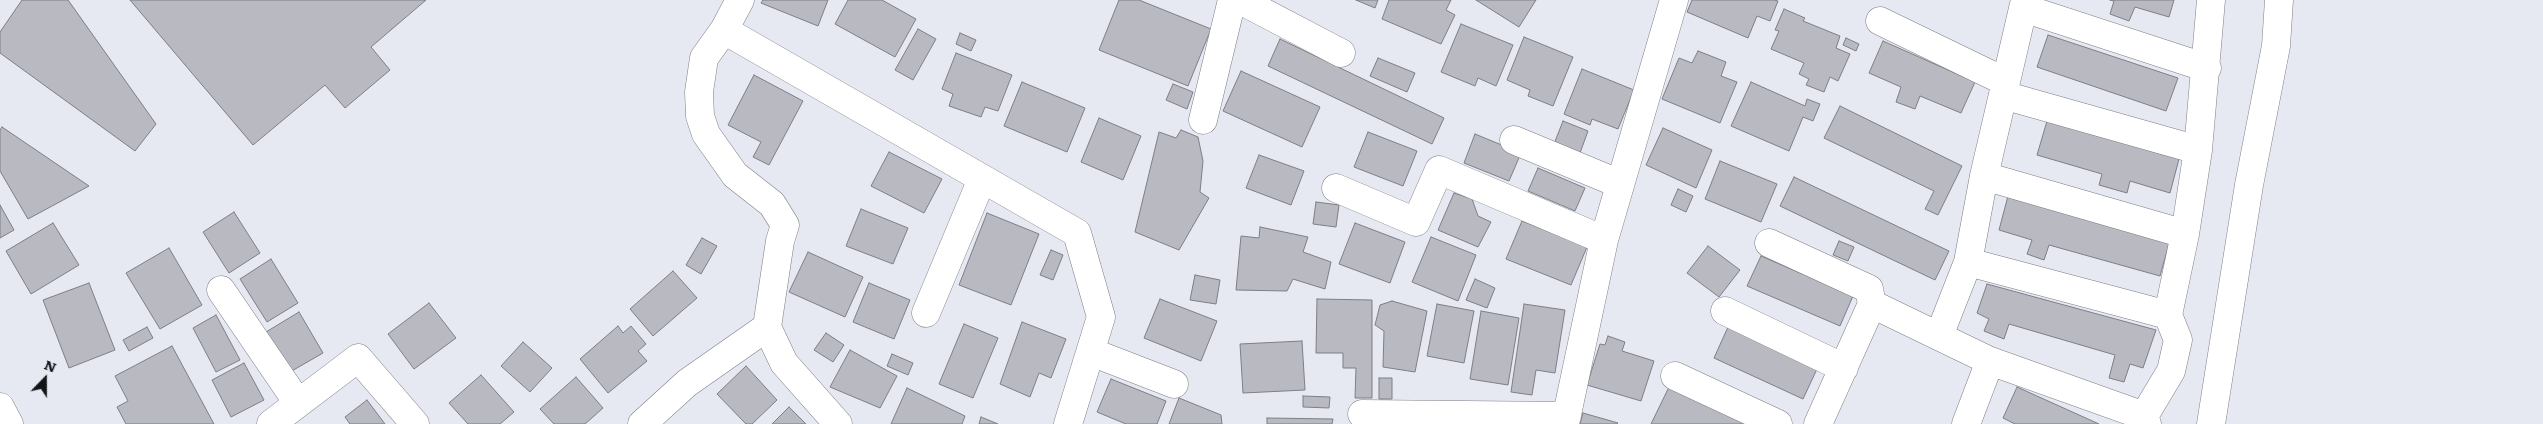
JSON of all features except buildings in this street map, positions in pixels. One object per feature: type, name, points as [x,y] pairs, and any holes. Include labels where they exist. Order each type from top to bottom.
[{"type":"street","points":[[740,0],[724,30],[704,58],[699,92],[700,116],[706,134],[735,175],[772,204],[784,225],[767,327],[784,363],[815,401],[838,424]]},
{"type":"street","points":[[1203,120],[1232,0]]},
{"type":"street","points":[[1240,0],[1341,53]]},
{"type":"street","points":[[1362,414],[1566,420],[1604,240],[1674,0]]},
{"type":"street","points":[[1872,304],[1990,361],[2145,420],[2171,371],[2178,340],[2168,315],[2185,234],[2198,150],[2211,0]]},
{"type":"street","points":[[2211,424],[2249,185],[2276,46],[2279,0]]},
{"type":"street","points":[[1939,336],[1968,262],[1984,176],[2024,4],[2206,68]]},
{"type":"street","points":[[1880,21],[2005,89],[2198,150]]},
{"type":"street","points":[[724,30],[1077,233],[1102,317],[1068,424]]},
{"type":"street","points":[[1514,140],[1620,184]]},
{"type":"street","points":[[1336,188],[1416,222],[1439,170],[1604,240]]},
{"type":"street","points":[[1984,176],[2185,234]]},
{"type":"street","points":[[926,313],[982,179]]},
{"type":"street","points":[[1769,243],[1869,289],[1872,304],[1818,424]]},
{"type":"street","points":[[1968,262],[2168,315]]},
{"type":"street","points":[[221,290],[298,403]]},
{"type":"street","points":[[1725,311],[1844,368]]},
{"type":"street","points":[[642,424],[686,383],[767,327]]},
{"type":"street","points":[[1091,352],[1174,384]]},
{"type":"street","points":[[271,424],[358,358],[415,424]]},
{"type":"street","points":[[1966,424],[1990,361]]},
{"type":"street","points":[[1675,376],[1778,424]]},
{"type":"street","points":[[0,407],[10,424]]}]
